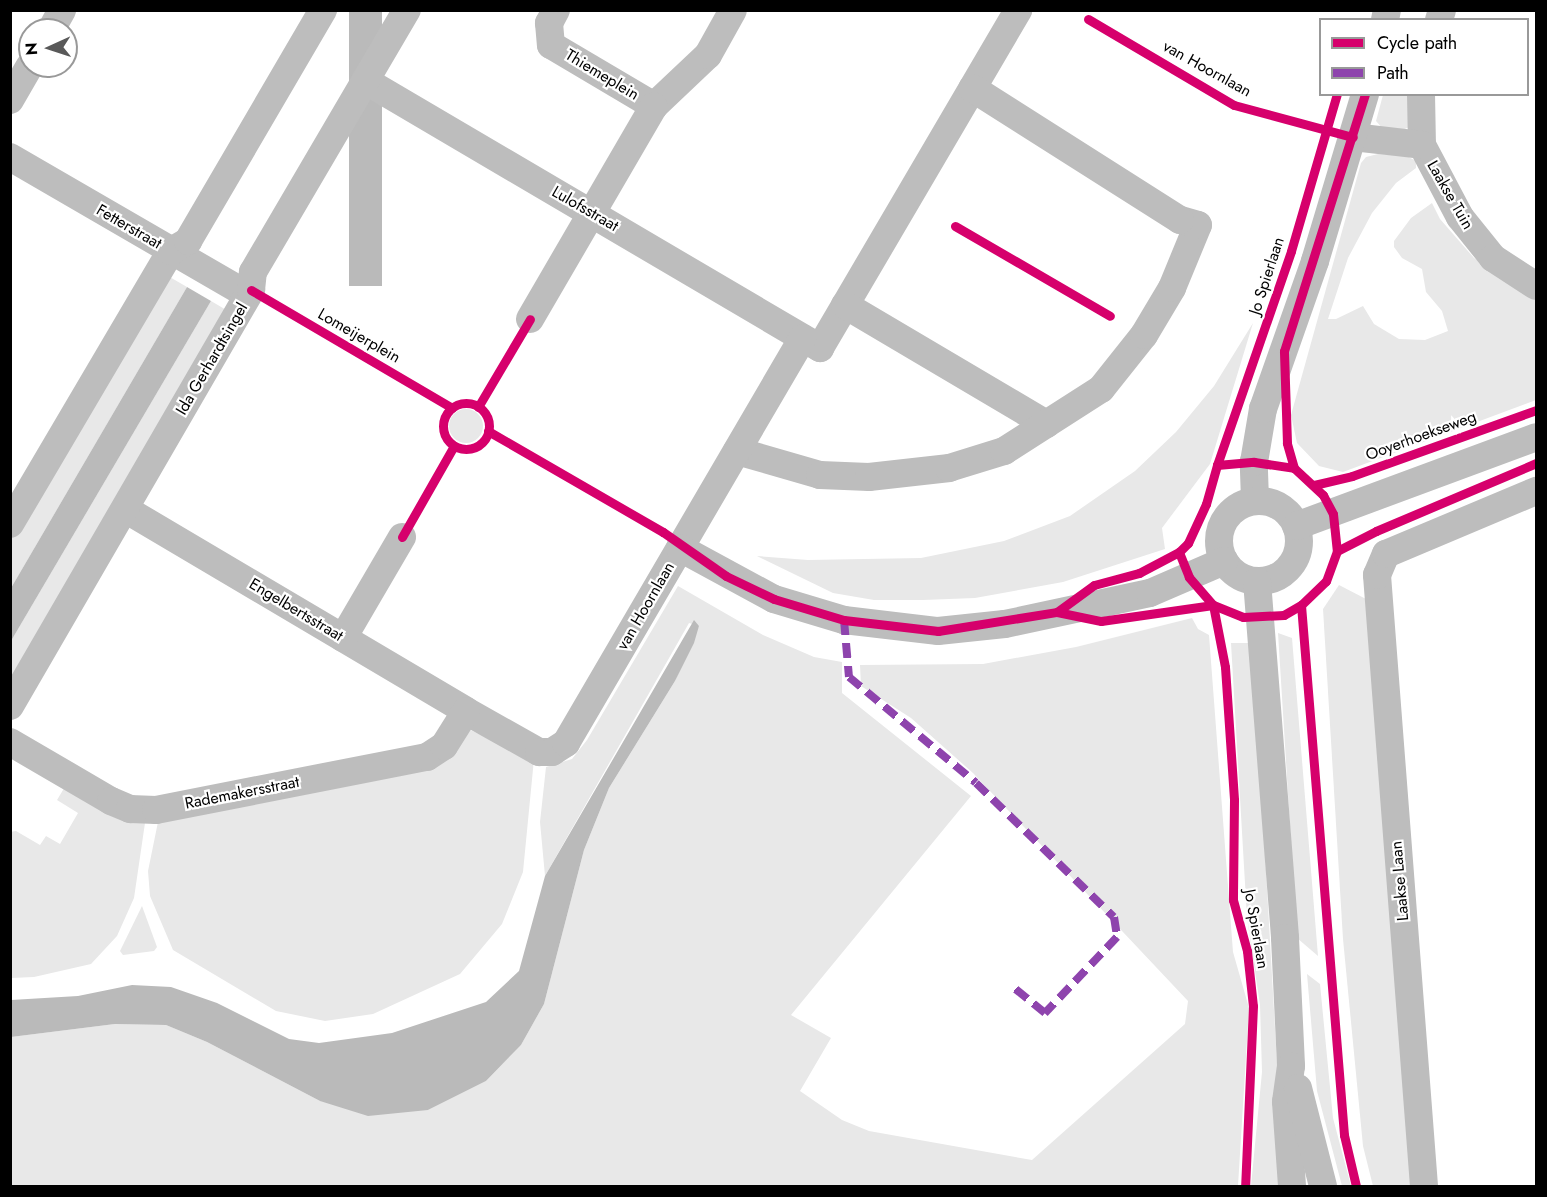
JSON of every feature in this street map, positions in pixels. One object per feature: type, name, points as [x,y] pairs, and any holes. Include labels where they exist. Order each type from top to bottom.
[{"type":"street","points":[[10,524],[182,257],[188,241],[323,10]]},
{"type":"street","name":"Ida Gerhardtsingel","points":[[10,706],[125,509],[238,290],[253,272],[408,10]]},
{"type":"street","name":"Thiemeplein","points":[[556,10],[549,22],[551,45],[654,106]]},
{"type":"street","name":"Thiemeplein","points":[[592,213],[654,106],[708,55],[733,10]]},
{"type":"street","points":[[803,338],[820,348],[1018,10]]},
{"type":"street","points":[[10,100],[23,78]]},
{"type":"street","name":"Lulofsstraat","points":[[366,81],[803,338]]},
{"type":"street","points":[[737,451],[820,475],[869,477],[949,468],[1004,451],[1101,389],[1144,335],[1172,288],[1197,225],[1180,220],[972,88]]},
{"type":"street","points":[[1255,500],[1254,462],[1263,409],[1315,261],[1364,96]]},
{"type":"street","name":"Laakse Tuin","points":[[1421,96],[1422,145],[1460,217],[1493,258],[1536,286]]},
{"type":"street","name":"Laakse Tuin","points":[[1353,137],[1422,145]]},
{"type":"street","name":"Fetterstraat","points":[[10,157],[238,290]]},
{"type":"street","points":[[530,319],[592,213]]},
{"type":"street","points":[[845,305],[1046,424]]},
{"type":"street","name":"van Hoornlaan","points":[[466,711],[539,752],[552,752],[566,743],[803,338]]},
{"type":"street","points":[[1296,526],[1536,437]]},
{"type":"street","name":"Laakse Laan","points":[[1424,1186],[1377,574],[1386,554],[1536,491]]},
{"type":"street","points":[[1255,500],[1280,506],[1296,526],[1299,542],[1295,557],[1286,570],[1272,579],[1257,581],[1244,578],[1224,561],[1219,546],[1220,530],[1227,515],[1240,505],[1255,500]]},
{"type":"street","name":"Engelbertsstraat","points":[[125,509],[466,711]]},
{"type":"street","points":[[343,638],[402,537]]},
{"type":"street","points":[[680,548],[774,599],[844,620],[938,631],[1005,624],[1150,593],[1224,561]]},
{"type":"street","name":"Jo Spierlaan","points":[[1257,581],[1285,938],[1291,1066],[1286,1102],[1292,1186]]},
{"type":"street","name":"Rademakersstraat","points":[[10,742],[111,801],[130,809],[156,810],[427,757],[444,746],[466,711]]},
{"type":"street","name":"Jo Spierlaan","points":[[1291,1066],[1323,1186]]},
{"type":"shaded area","points":[[349,11],[382,11],[382,286],[349,286]]},
{"type":"shaded area","points":[[1383,96],[1408,96],[1410,127],[1396,132],[1383,129],[1376,121]]},
{"type":"shaded area","points":[[1378,154],[1405,155],[1416,161],[1416,168],[1396,183],[1372,213],[1348,258],[1328,319],[1336,319],[1363,306],[1374,324],[1399,339],[1425,340],[1448,331],[1442,311],[1426,292],[1422,269],[1402,258],[1394,247],[1394,241],[1411,218],[1432,203],[1440,219],[1474,258],[1536,298],[1536,400],[1343,472],[1319,466],[1297,443],[1291,415],[1361,163],[1366,157]]},
{"type":"shaded area","points":[[168,276],[187,287],[11,588],[11,539]]},
{"type":"shaded area","points":[[187,287],[211,301],[11,641],[11,588]]},
{"type":"shaded area","points":[[211,301],[228,311],[11,687],[11,641]]},
{"type":"shaded area","points":[[1253,323],[1210,464],[1162,528],[1165,549],[1063,582],[975,598],[923,600],[874,600],[833,593],[757,556],[808,560],[921,558],[1004,541],[1070,516],[1135,471],[1176,432],[1214,386]]},
{"type":"shaded area","points":[[466,409],[478,414],[483,426],[478,438],[466,443],[454,438],[449,426],[454,414]]},
{"type":"shaded area","points":[[1339,585],[1366,599],[1416,1186],[1373,1186],[1363,1146],[1343,939],[1323,609]]},
{"type":"shaded area","points":[[678,586],[763,635],[814,657],[842,662],[842,693],[971,796],[791,1015],[831,1038],[800,1091],[842,1120],[869,1131],[1032,1160],[1185,1024],[1188,1001],[973,773],[911,718],[861,686],[860,665],[983,664],[1076,647],[1192,618],[1198,629],[1209,635],[1233,952],[1249,1008],[1238,1186],[11,1186],[11,1037],[115,1024],[166,1025],[207,1042],[320,1101],[428,1110],[486,1081],[521,1045],[544,1004],[584,850],[609,788],[675,681],[699,626],[689,623],[545,876],[540,822],[546,767],[572,759],[587,740]]},
{"type":"shaded area","points":[[694,620],[699,626],[694,643],[675,681],[609,788],[584,850],[544,1004],[521,1045],[486,1081],[428,1110],[368,1116],[320,1101],[207,1042],[166,1025],[115,1024],[11,1037],[11,1000],[78,996],[132,985],[171,987],[217,1003],[289,1039],[319,1043],[392,1033],[486,1002],[519,971],[545,876]]},
{"type":"shaded area","points":[[1278,633],[1292,638],[1318,956],[1297,938]]},
{"type":"shaded area","points":[[1231,643],[1253,643],[1284,1186],[1251,1186],[1262,1072],[1260,1005],[1247,918]]},
{"type":"shaded area","points":[[468,729],[534,759],[523,872],[502,924],[460,974],[373,1014],[325,1021],[276,1011],[173,950],[150,896],[148,871],[159,817],[438,760]]},
{"type":"shaded area","points":[[66,785],[145,823],[134,898],[117,936],[91,964],[34,977],[11,978],[10,832],[16,831],[40,845],[46,836],[60,844],[78,813],[57,800]]},
{"type":"shaded area","points":[[142,906],[157,947],[154,951],[123,955],[120,951]]},
{"type":"shaded area","points":[[1307,974],[1320,984],[1333,1118],[1351,1186],[1342,1186],[1317,1091]]},
{"type":"marked path","points":[[844,620],[849,677],[976,783],[1114,917],[1117,937],[1045,1013],[1013,987]]},
{"type":"cycle path","points":[[1088,19],[1234,105],[1353,137]]},
{"type":"cycle path","points":[[1217,465],[1291,251],[1336,96]]},
{"type":"cycle path","points":[[1294,468],[1287,443],[1284,351],[1364,96]]},
{"type":"cycle path","points":[[955,226],[1110,316]]},
{"type":"cycle path","name":"Lomeijerplein","points":[[251,290],[452,408]]},
{"type":"cycle path","points":[[478,407],[530,319]]},
{"type":"cycle path","points":[[466,403],[482,410],[489,426],[482,442],[466,449],[450,442],[443,426],[450,410],[466,403]]},
{"type":"cycle path","name":"Ooyerhoekseweg","points":[[1314,485],[1352,476],[1536,410]]},
{"type":"cycle path","points":[[488,431],[663,532],[726,576],[774,599],[844,620],[938,631],[1057,612],[1101,621],[1213,605]]},
{"type":"cycle path","points":[[402,537],[454,446]]},
{"type":"cycle path","points":[[1254,462],[1294,468],[1323,495],[1333,514],[1337,551],[1326,581],[1301,605],[1284,615],[1243,617],[1213,605],[1189,577],[1179,552],[1188,543],[1206,504],[1217,465],[1254,462]]},
{"type":"cycle path","points":[[1337,551],[1376,531],[1536,463]]},
{"type":"cycle path","points":[[1057,612],[1094,585],[1139,573],[1179,552]]},
{"type":"cycle path","points":[[1213,605],[1225,667],[1234,800],[1233,900],[1247,951],[1253,1006],[1245,1186]]},
{"type":"cycle path","points":[[1301,605],[1344,1135],[1356,1186]]}]
